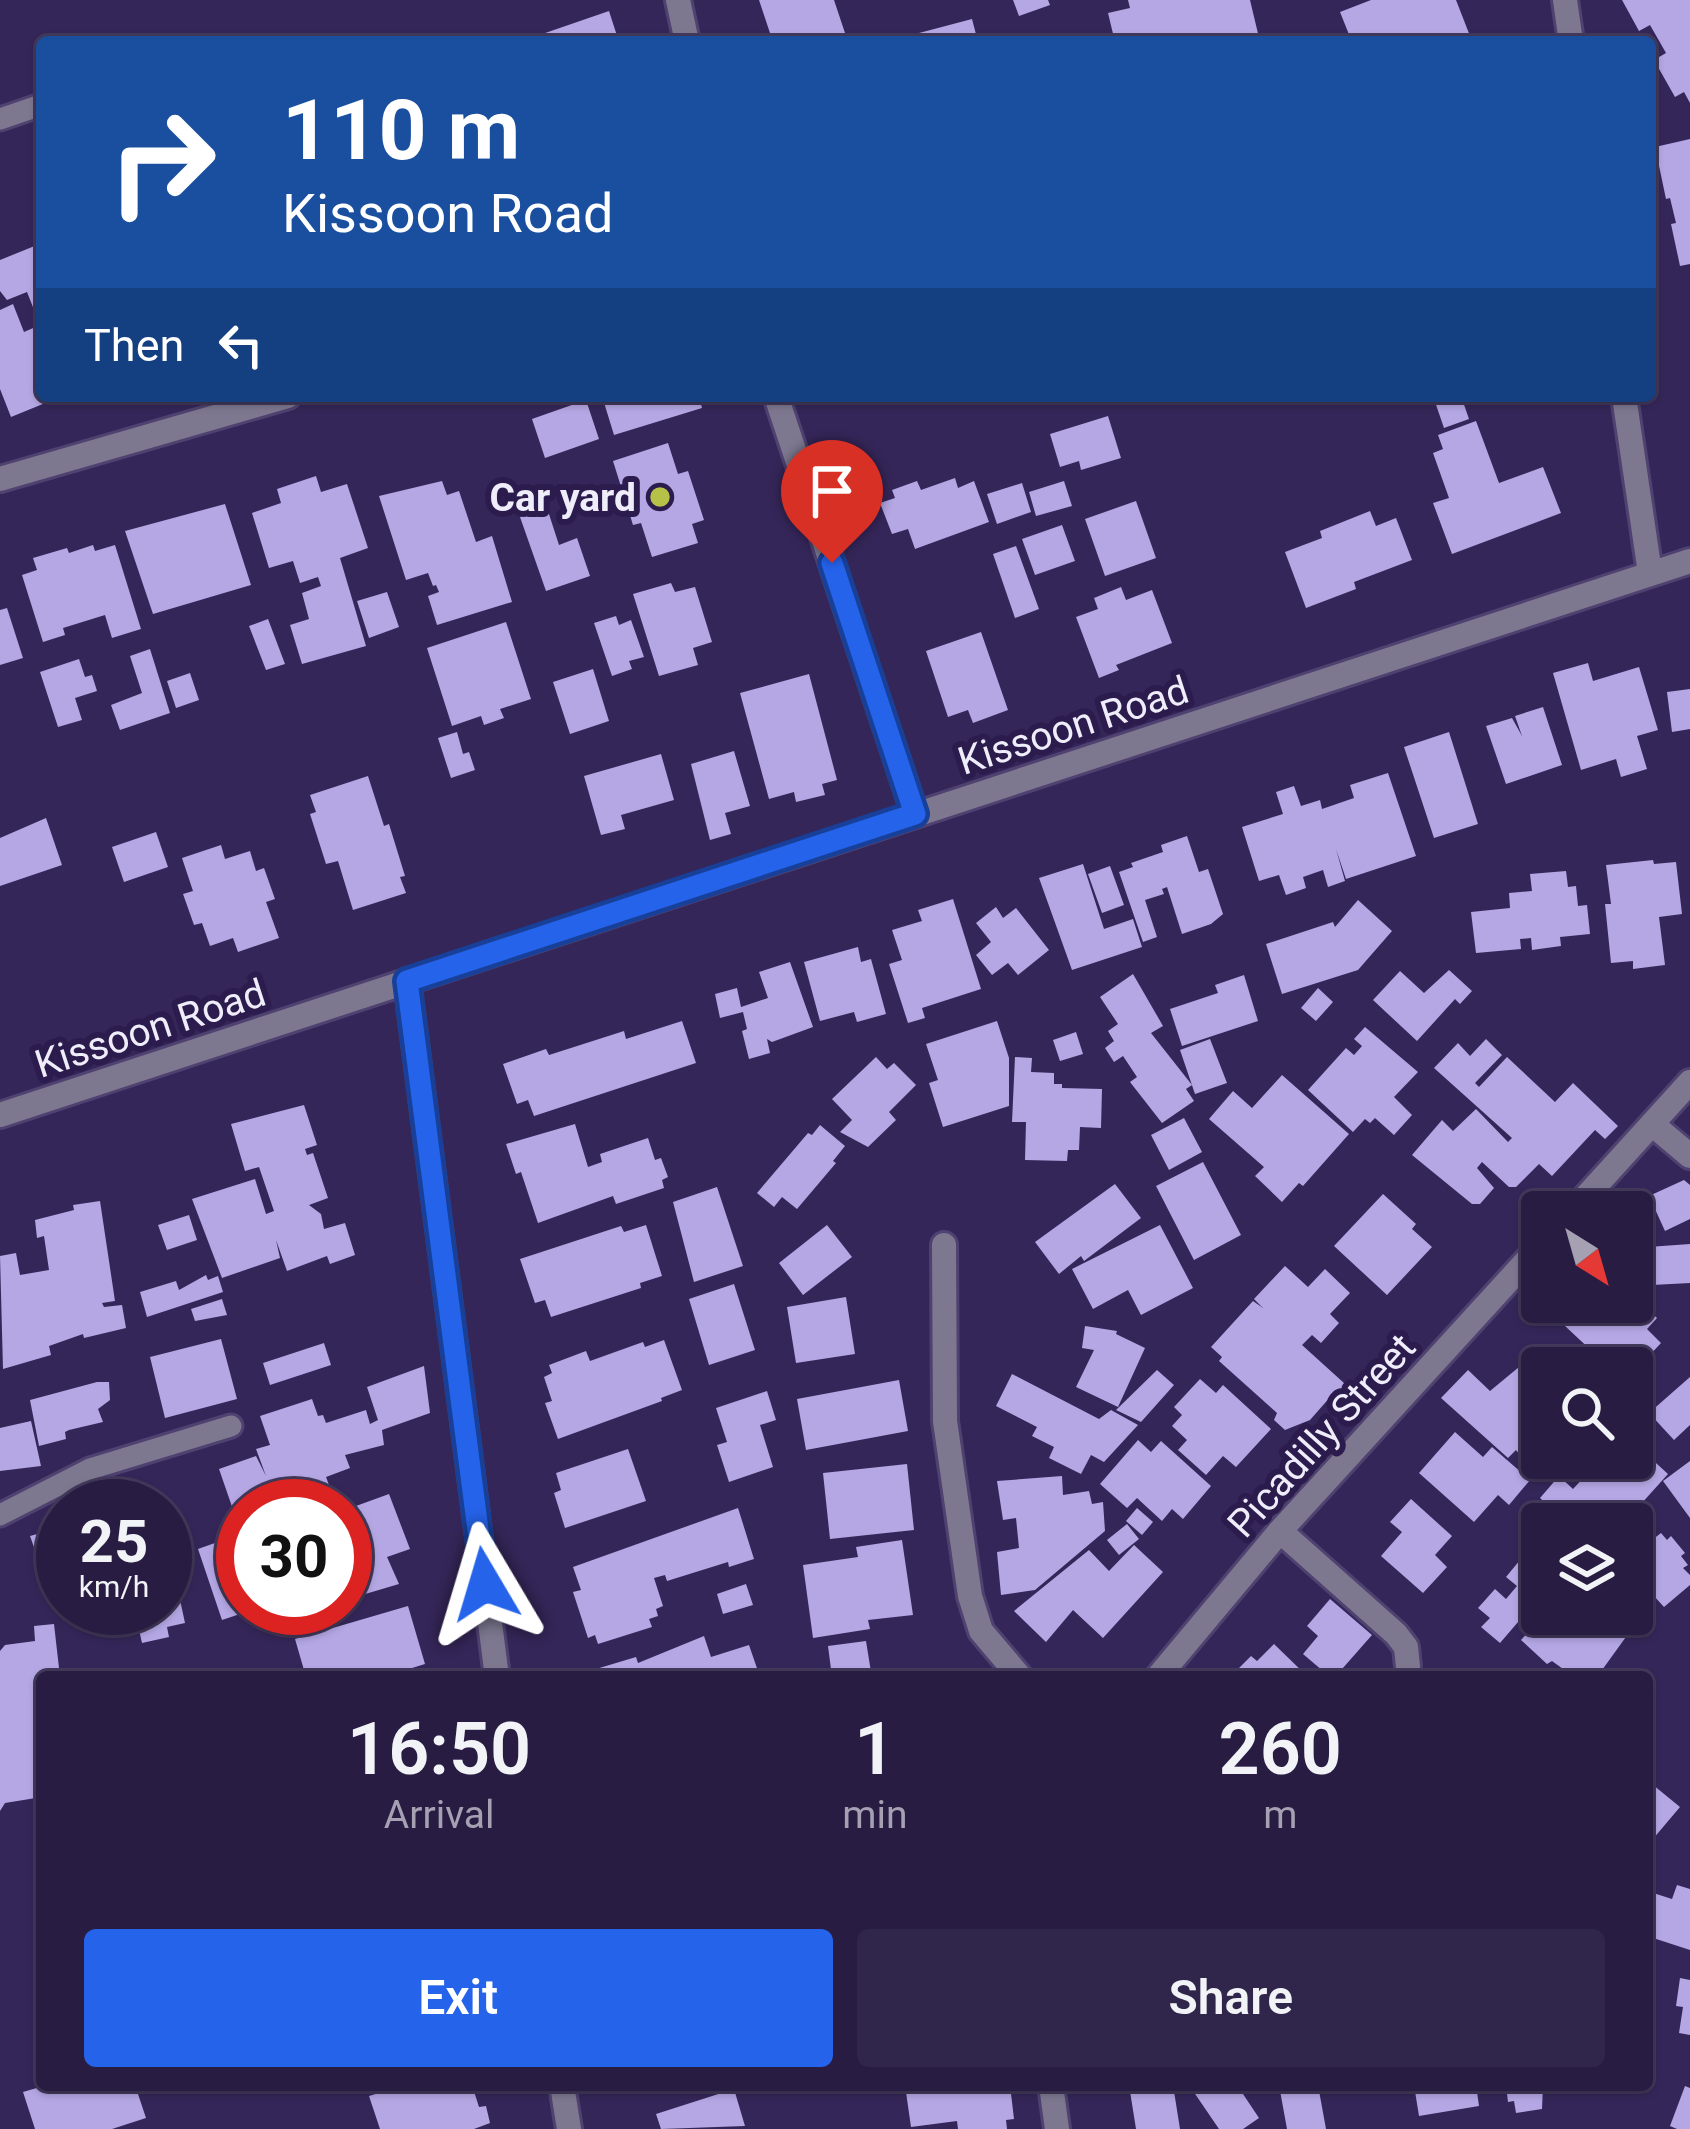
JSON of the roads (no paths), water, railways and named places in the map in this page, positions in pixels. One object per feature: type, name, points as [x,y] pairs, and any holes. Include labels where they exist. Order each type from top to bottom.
[{"type":"street","points":[[679,0],[686,36]]},
{"type":"street","points":[[1565,0],[1570,36]]},
{"type":"street","points":[[0,478],[267,402]]},
{"type":"street","points":[[778,402],[915,814]]},
{"type":"street","points":[[1625,402],[1650,573]]},
{"type":"street","name":"Kissoon Road","points":[[0,1115],[1690,561]]},
{"type":"street","points":[[407,981],[496,1671]]},
{"type":"street","points":[[1591,1191],[1690,1082]]},
{"type":"street","points":[[1652,1124],[1690,1156]]},
{"type":"street","points":[[944,1245],[946,1421],[970,1597],[981,1630],[1015,1671]]},
{"type":"street","name":"Picadilly Street","points":[[1163,1671],[1280,1531],[1521,1267]]},
{"type":"street","points":[[1280,1531],[1396,1634],[1406,1647],[1408,1671]]},
{"type":"street","points":[[563,2091],[569,2129]]},
{"type":"street","points":[[1052,2091],[1057,2129]]},
{"type":"lane","points":[[0,119],[36,107]]},
{"type":"lane","points":[[0,1515],[90,1468],[230,1426]]},
{"type":"place","name":"Car yard","points":[[660,497]]}]
